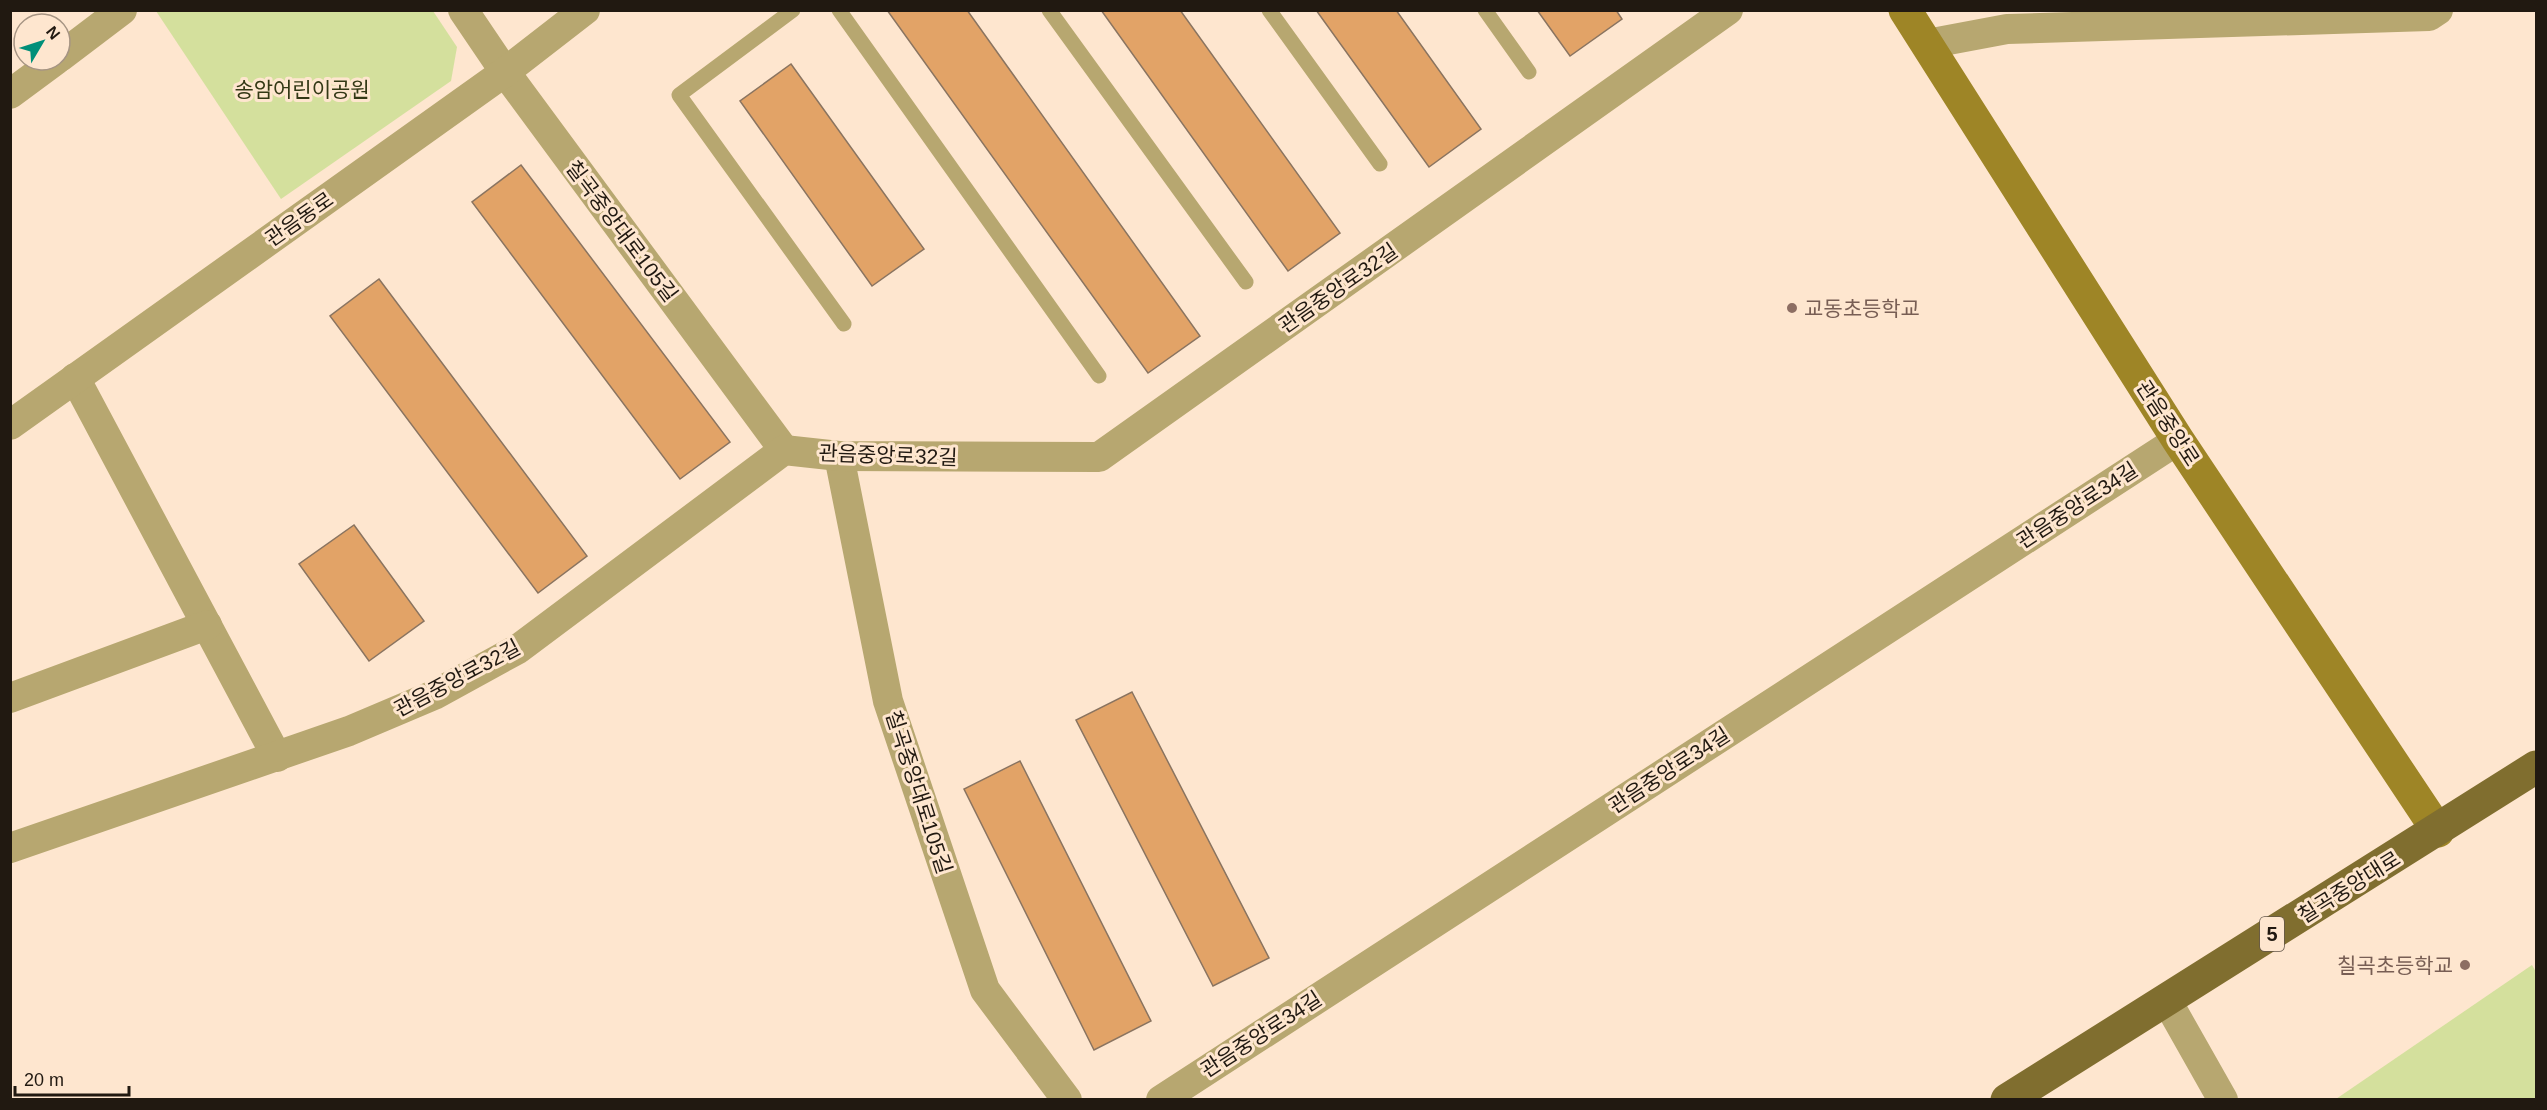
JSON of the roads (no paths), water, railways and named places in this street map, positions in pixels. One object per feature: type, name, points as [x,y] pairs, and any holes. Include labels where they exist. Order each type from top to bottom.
[{"type":"main road","name":"관음중앙로","points":[[1905,10],[2178,440],[2438,831]]},
{"type":"main road","name":"칠곡중앙대로","points":[[2007,1100],[2438,831],[2536,767]]},
{"type":"street","points":[[72,48],[122,10]]},
{"type":"street","name":"칠곡중앙대로105길","points":[[463,10],[505,72],[784,450]]},
{"type":"street","name":"관음동로","points":[[10,425],[505,72],[585,10]]},
{"type":"street","name":"관음중앙로32길","points":[[10,848],[277,757],[349,731],[434,695],[518,649],[784,450],[839,456],[1099,457],[1728,10]]},
{"type":"street","points":[[1927,44],[2007,28],[2184,17],[2429,16],[2438,10]]},
{"type":"street","points":[[10,94],[40,72]]},
{"type":"street","points":[[75,378],[277,757]]},
{"type":"street","name":"관음중앙로34길","points":[[1161,1100],[2178,440]]},
{"type":"street","name":"칠곡중앙대로105길","points":[[839,456],[888,701],[985,990],[1067,1100]]},
{"type":"street","points":[[10,698],[207,625]]},
{"type":"street","points":[[2167,1000],[2223,1100]]},
{"type":"lane","points":[[793,10],[679,95],[844,324]]},
{"type":"lane","points":[[839,10],[1099,376]]},
{"type":"lane","points":[[1049,10],[1246,282]]},
{"type":"lane","points":[[1269,10],[1380,164]]},
{"type":"lane","points":[[1485,10],[1529,72]]},
{"type":"place","name":"교동초등학교","points":[[1792,308]]},
{"type":"place","name":"칠곡초등학교","points":[[2465,965]]},
{"type":"park label","name":"송암어린이공원","points":[[302,89]]}]
